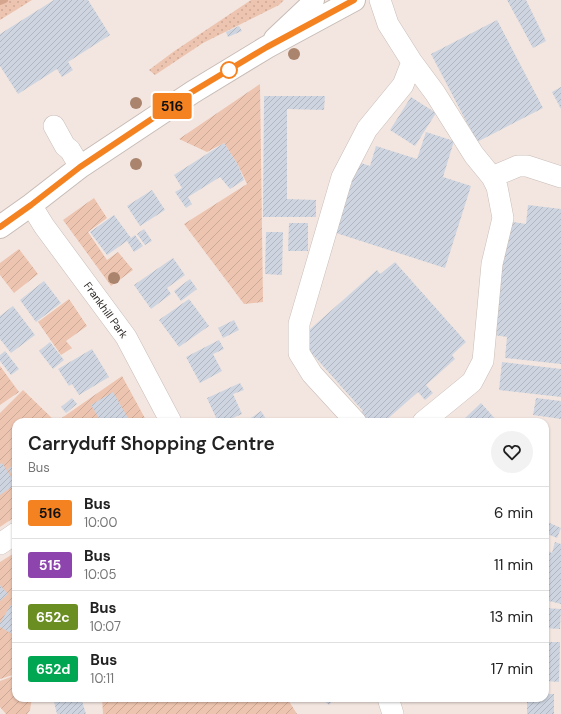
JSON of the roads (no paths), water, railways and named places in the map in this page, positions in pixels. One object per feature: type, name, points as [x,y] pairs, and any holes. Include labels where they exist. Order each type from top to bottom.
[{"type":"main road","points":[[267,47],[310,6],[313,0]]},
{"type":"main road","points":[[0,227],[80,167],[192,92],[267,47],[354,0]]},
{"type":"street","points":[[380,0],[388,24],[412,62],[436,93],[474,155],[492,177],[497,187],[503,218],[492,264],[483,361],[472,382],[428,418]]},
{"type":"street","points":[[352,418],[312,374],[298,353],[299,324],[342,177],[367,129],[403,85],[412,62]]},
{"type":"street","points":[[54,126],[65,146],[70,150],[80,167]]},
{"type":"street","points":[[492,177],[518,166],[538,169],[561,177]]},
{"type":"street","name":"Frankhill Park","points":[[31,205],[44,226],[126,337],[168,418]]},
{"type":"street","points":[[0,544],[12,536]]},
{"type":"street","points":[[389,702],[393,714]]},
{"type":"waterway","points":[[0,2],[5,0]]}]
